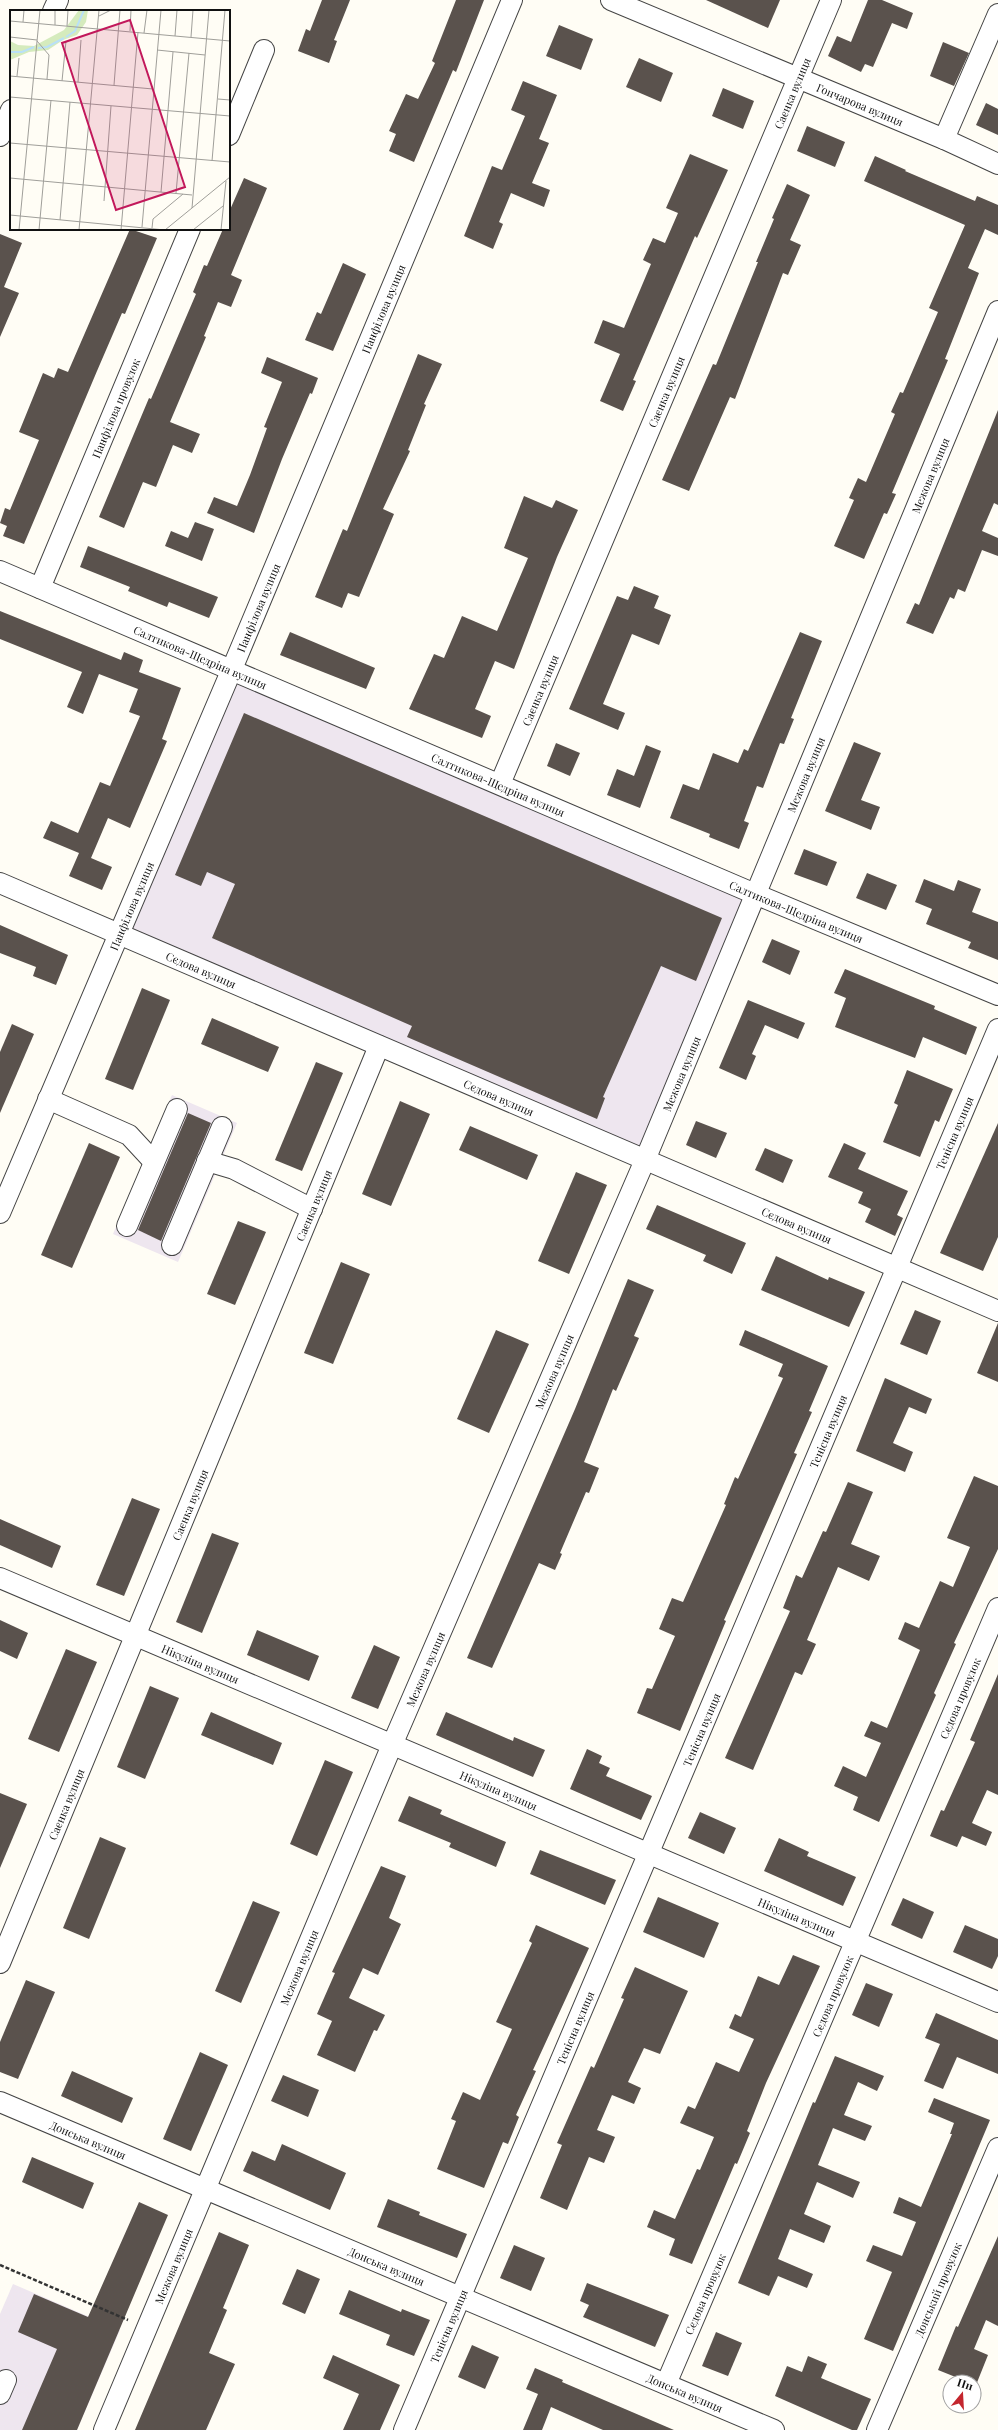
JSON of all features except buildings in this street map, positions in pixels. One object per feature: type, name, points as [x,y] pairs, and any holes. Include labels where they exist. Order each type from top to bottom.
[{"type":"street","points":[[53,10],[58,0]]},
{"type":"street","name":"Панфілова вулиця","points":[[0,1213],[232,669],[512,0]]},
{"type":"street","name":"Гончарова вулиця","points":[[610,0],[944,139],[998,164]]},
{"type":"street","name":"Саєнка вулиця","points":[[500,784],[831,0]]},
{"type":"street","points":[[944,139],[998,14]]},
{"type":"street","points":[[230,133],[264,50]]},
{"type":"street","points":[[0,136],[10,112]]},
{"type":"street","name":"Панфілова провулок","points":[[40,588],[190,230]]},
{"type":"street","name":"Межова вулиця","points":[[104,2430],[207,2190],[392,1744],[645,1160],[998,311]]},
{"type":"street","name":"Салтикова-Щедріна вулиця","points":[[0,571],[755,894],[998,995]]},
{"type":"street","name":"Сєдова вулиця","points":[[0,883],[998,1311]]},
{"type":"street","name":"Тенісна вулиця","points":[[404,2430],[459,2297],[998,1029]]},
{"type":"street","name":"Саєнка вулиця","points":[[0,1962],[6,1932],[135,1635],[379,1046]]},
{"type":"street","points":[[48,1099],[129,1135],[154,1162]]},
{"type":"street","points":[[128,1226],[177,1109]]},
{"type":"street","points":[[172,1244],[222,1127]]},
{"type":"street","points":[[207,1161],[234,1169],[312,1209]]},
{"type":"street","name":"Нікуліна вулиця","points":[[0,1578],[998,2002]]},
{"type":"street","name":"Сєдова провулок","points":[[666,2384],[998,1608]]},
{"type":"street","name":"Донська вулиця","points":[[0,2102],[774,2430]]},
{"type":"street","name":"Донський провулок","points":[[877,2430],[998,2148]]},
{"type":"path","points":[[0,2265],[148,2328]]},
{"type":"shaded area","points":[[237,677],[745,900],[642,1149],[130,932]]},
{"type":"shaded area","points":[[172,1095],[237,1123],[178,1262],[113,1234]]},
{"type":"shaded area","points":[[13,2284],[120,2330],[77,2430],[0,2430],[0,2314]]}]
